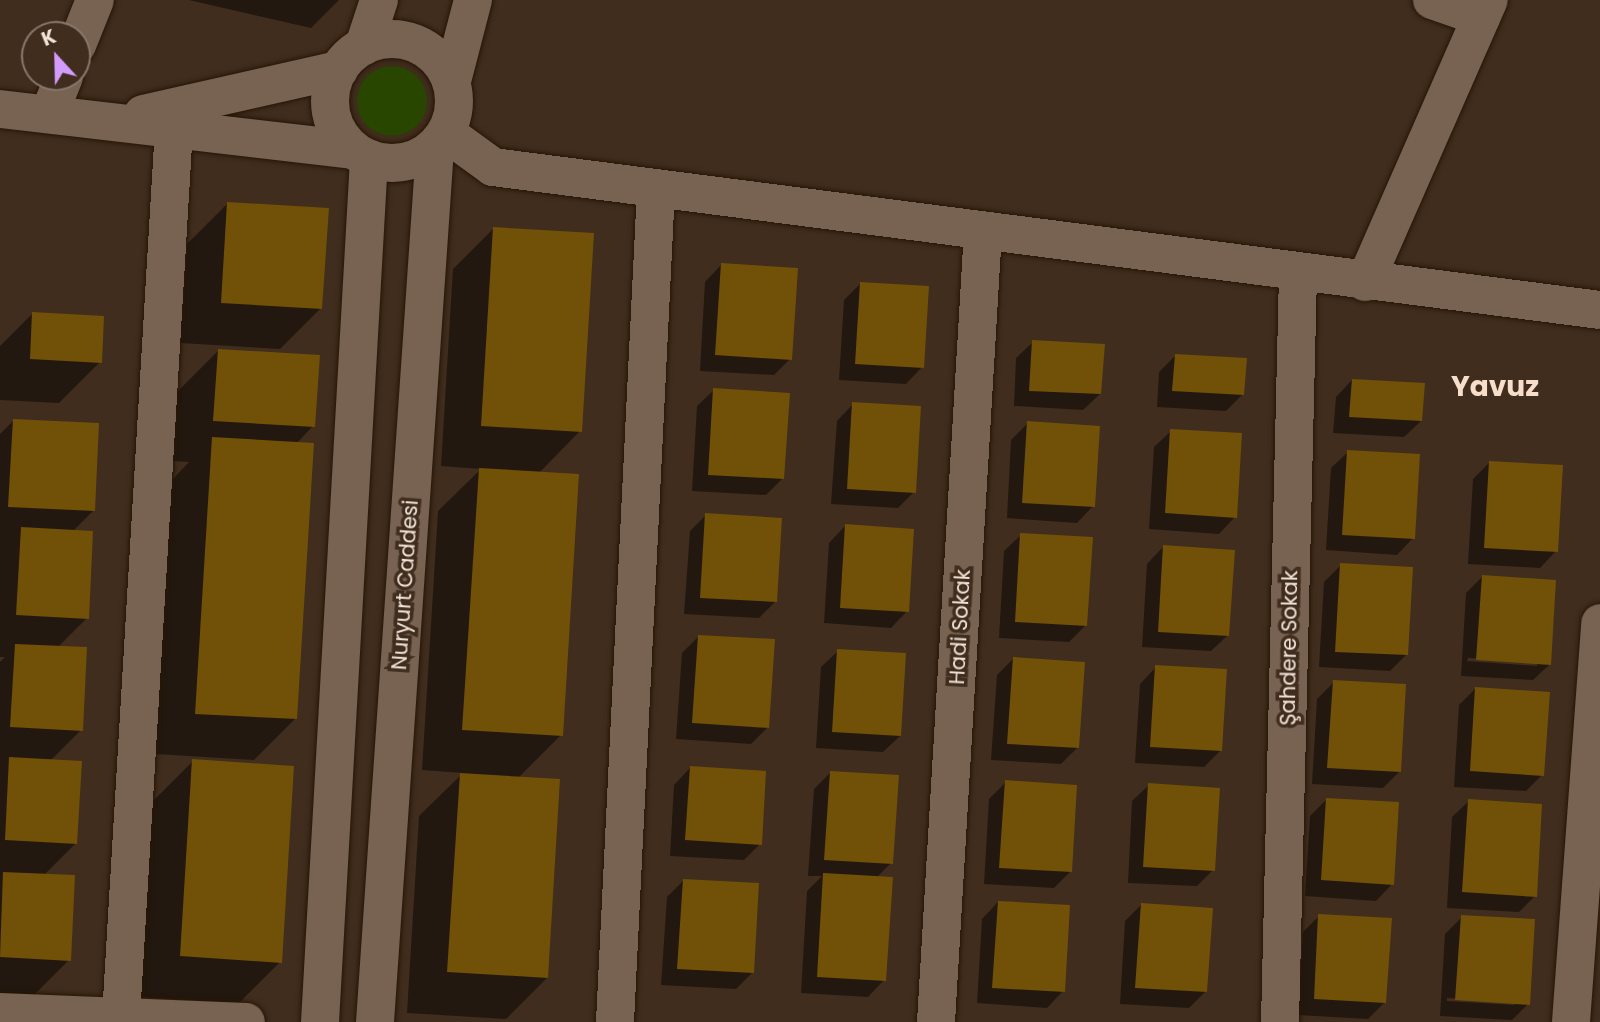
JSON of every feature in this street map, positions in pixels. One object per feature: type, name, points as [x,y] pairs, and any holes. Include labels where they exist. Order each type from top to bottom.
[{"type":"street","points":[[87,21],[95,0]]},
{"type":"street","points":[[320,1022],[361,154],[333,121],[331,95],[379,0]]},
{"type":"street","points":[[0,109],[174,127],[361,154],[404,163],[440,140],[455,99],[452,81],[473,0]]},
{"type":"street","points":[[1365,282],[1485,8],[1432,0]]},
{"type":"street","points":[[116,120],[351,58],[381,40],[416,43],[431,52],[452,81]]},
{"type":"street","points":[[49,114],[58,91]]},
{"type":"street","points":[[121,1017],[174,127]]},
{"type":"street","points":[[440,140],[493,167],[1298,274],[1600,310]]},
{"type":"street","name":"Nuryurt Caddesi","points":[[375,1022],[440,140]]},
{"type":"street","points":[[615,1022],[656,189]]},
{"type":"street","name":"Hadi Sokak","points":[[936,1022],[983,232]]},
{"type":"street","name":"Şahdere Sokak","points":[[1280,1022],[1298,274]]},
{"type":"street","points":[[1571,1022],[1600,622]]},
{"type":"street","points":[[0,1012],[246,1022]]},
{"type":"green space","points":[[392,66],[417,76],[427,101],[417,126],[392,136],[367,126],[357,101],[367,76]]},
{"type":"building","points":[[227,202],[329,208],[322,309],[221,303]]},
{"type":"building","points":[[493,227],[594,233],[582,432],[481,426]]},
{"type":"building","points":[[721,263],[798,268],[792,360],[715,355]]},
{"type":"building","points":[[860,282],[929,286],[924,368],[855,364]]},
{"type":"building","points":[[32,312],[104,316],[102,363],[30,359]]},
{"type":"building","points":[[1032,340],[1105,344],[1101,394],[1029,391]]},
{"type":"building","points":[[218,349],[320,355],[315,427],[213,421]]},
{"type":"building","points":[[1175,354],[1247,358],[1244,395],[1172,391]]},
{"type":"building","points":[[1352,379],[1425,383],[1422,421],[1349,417]]},
{"type":"building","points":[[713,388],[790,393],[784,479],[708,475]]},
{"type":"building","points":[[852,402],[921,406],[916,493],[847,489]]},
{"type":"building","points":[[13,419],[99,423],[95,511],[8,507]]},
{"type":"building","points":[[1027,421],[1100,426],[1095,507],[1022,503]]},
{"type":"building","points":[[1170,429],[1242,433],[1237,518],[1165,513]]},
{"type":"building","points":[[212,437],[314,443],[297,719],[195,714]]},
{"type":"building","points":[[1347,450],[1420,454],[1415,539],[1342,535]]},
{"type":"building","points":[[1489,461],[1563,465],[1558,552],[1484,548]]},
{"type":"building","points":[[479,468],[579,474],[563,736],[462,730]]},
{"type":"building","points":[[705,513],[782,518],[777,602],[700,598]]},
{"type":"building","points":[[845,524],[914,529],[909,612],[840,608]]},
{"type":"building","points":[[21,527],[93,531],[89,619],[16,615]]},
{"type":"building","points":[[1020,533],[1093,537],[1087,626],[1015,622]]},
{"type":"building","points":[[1163,545],[1235,550],[1229,636],[1158,632]]},
{"type":"building","points":[[1340,563],[1413,567],[1408,655],[1335,652]]},
{"type":"building","points":[[1482,575],[1556,580],[1551,665],[1476,660]]},
{"type":"building","points":[[698,635],[775,639],[769,728],[692,723]]},
{"type":"building","points":[[15,644],[87,647],[83,731],[10,727]]},
{"type":"building","points":[[837,649],[906,653],[901,736],[832,732]]},
{"type":"building","points":[[1013,657],[1085,662],[1079,748],[1007,744]]},
{"type":"building","points":[[1155,665],[1227,669],[1222,751],[1150,747]]},
{"type":"building","points":[[1333,680],[1406,684],[1401,772],[1327,768]]},
{"type":"building","points":[[1475,687],[1550,692],[1544,776],[1470,771]]},
{"type":"building","points":[[9,757],[82,761],[77,844],[5,840]]},
{"type":"building","points":[[192,759],[294,766],[282,963],[180,956]]},
{"type":"building","points":[[690,766],[766,771],[762,845],[685,840]]},
{"type":"building","points":[[830,771],[899,775],[893,864],[824,860]]},
{"type":"building","points":[[460,773],[560,779],[548,978],[447,972]]},
{"type":"building","points":[[1005,780],[1077,785],[1072,872],[999,868]]},
{"type":"building","points":[[1148,783],[1220,788],[1215,871],[1143,867]]},
{"type":"building","points":[[1326,798],[1399,802],[1394,885],[1321,880]]},
{"type":"building","points":[[1468,799],[1542,804],[1537,897],[1462,892]]},
{"type":"building","points":[[3,872],[75,875],[71,961],[0,957]]},
{"type":"building","points":[[823,873],[893,877],[886,981],[817,977]]},
{"type":"building","points":[[683,879],[759,883],[754,973],[677,969]]},
{"type":"building","points":[[998,901],[1070,905],[1065,992],[992,988]]},
{"type":"building","points":[[1141,903],[1213,908],[1207,992],[1135,988]]},
{"type":"building","points":[[1318,914],[1392,918],[1386,1003],[1314,999]]},
{"type":"building","points":[[1461,915],[1535,919],[1530,1005],[1455,1000]]},
{"type":"district","name":"Yavuz","points":[[1495,387]]}]
